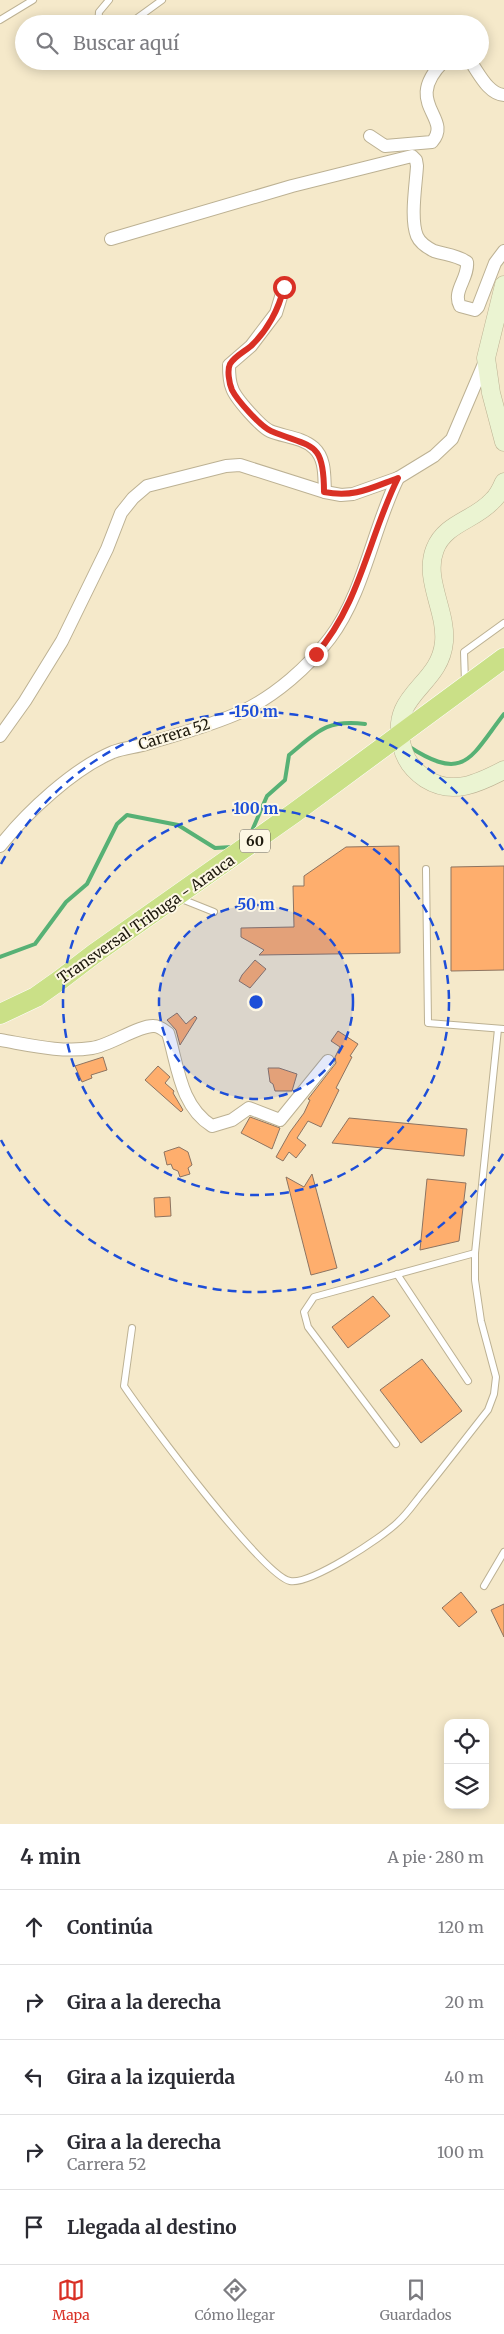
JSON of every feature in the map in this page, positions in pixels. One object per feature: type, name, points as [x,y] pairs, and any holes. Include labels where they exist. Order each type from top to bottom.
[{"type":"highway","name":"Transversal Tribuga - Arauca","points":[[0,1014],[36,997],[94,954],[178,897],[504,658]]},
{"type":"main road","points":[[504,285],[486,358],[504,442]]},
{"type":"main road","points":[[504,482],[492,501],[447,530],[435,548],[431,565],[441,613],[444,642],[440,659],[429,676],[404,706],[399,719],[399,735],[404,754],[409,764],[428,780],[443,786],[458,788],[475,785],[504,770]]},
{"type":"street","points":[[370,136],[385,146],[432,142],[437,136],[438,128],[426,101],[425,93],[427,84],[436,70]]},
{"type":"street","points":[[477,70],[491,90],[498,95],[504,95]]},
{"type":"street","points":[[111,239],[292,186],[412,156],[416,160],[417,166],[415,204],[417,237],[435,251],[450,253],[467,262],[467,270],[457,294],[460,306],[475,310],[478,307],[495,263],[504,251]]},
{"type":"street","points":[[284,287],[276,313],[251,346],[229,365],[228,375],[232,390],[262,426],[314,448],[321,459],[324,470],[324,492]]},
{"type":"street","points":[[0,736],[25,701],[62,641],[107,549],[121,513],[133,498],[147,486],[226,466],[240,465],[324,492],[341,495],[353,494],[398,478],[434,456],[452,439],[486,358]]},
{"type":"street","name":"Carrera 52","points":[[0,846],[26,817],[90,763],[114,752],[212,724],[245,710],[302,670],[331,637],[352,598],[386,504],[398,478]]},
{"type":"street","points":[[0,1040],[61,1050],[93,1048],[119,1040],[144,1027],[156,1026],[168,1033],[186,1098],[202,1120],[212,1126],[232,1120],[249,1108],[285,1123],[328,1061]]},
{"type":"lane","points":[[0,20],[33,0]]},
{"type":"lane","points":[[99,15],[109,0]]},
{"type":"lane","points":[[141,15],[162,0]]},
{"type":"lane","points":[[465,688],[464,652],[504,623]]},
{"type":"lane","points":[[132,1328],[124,1386],[148,1422],[266,1566],[280,1578],[291,1582],[307,1580],[337,1564],[397,1523],[488,1410],[494,1394],[496,1377],[481,1321],[475,1280],[475,1253],[501,1029],[428,1023],[426,869]]},
{"type":"lane","points":[[178,897],[214,912]]},
{"type":"lane","points":[[396,1444],[308,1327],[304,1312],[314,1297],[475,1253]]},
{"type":"lane","points":[[397,1274],[468,1381]]},
{"type":"lane","points":[[484,1586],[504,1552]]},
{"type":"building","points":[[399,846],[400,953],[259,955],[264,950],[241,937],[241,928],[294,927],[293,886],[304,886],[304,876],[346,847]]},
{"type":"building","points":[[504,866],[504,970],[451,971],[451,867]]},
{"type":"building","points":[[255,960],[266,969],[250,988],[239,981]]},
{"type":"building","points":[[177,1013],[186,1024],[195,1016],[197,1018],[180,1045],[176,1030],[167,1020]]},
{"type":"building","points":[[338,1031],[358,1044],[350,1056],[352,1057],[336,1088],[339,1090],[321,1127],[308,1121],[297,1138],[306,1145],[296,1158],[289,1152],[283,1161],[276,1157],[290,1132],[304,1113],[310,1100],[308,1099],[336,1063],[335,1057],[340,1047],[331,1041]]},
{"type":"building","points":[[103,1057],[107,1070],[91,1075],[92,1078],[82,1082],[75,1066]]},
{"type":"building","points":[[158,1066],[170,1077],[165,1083],[174,1091],[173,1093],[183,1110],[181,1112],[145,1080]]},
{"type":"building","points":[[268,1068],[279,1068],[297,1074],[292,1091],[275,1091],[273,1084],[270,1082]]},
{"type":"building","points":[[250,1117],[280,1128],[272,1149],[241,1133]]},
{"type":"building","points":[[349,1118],[467,1129],[464,1156],[332,1143]]},
{"type":"building","points":[[179,1147],[188,1152],[192,1165],[188,1168],[190,1174],[180,1177],[178,1171],[173,1169],[171,1164],[167,1165],[164,1152]]},
{"type":"building","points":[[312,1174],[337,1268],[311,1275],[286,1177],[304,1187]]},
{"type":"building","points":[[427,1179],[466,1183],[459,1241],[420,1250]]},
{"type":"building","points":[[170,1197],[171,1216],[155,1217],[154,1198]]},
{"type":"building","points":[[373,1296],[390,1316],[348,1348],[332,1327]]},
{"type":"building","points":[[422,1359],[462,1411],[421,1443],[380,1390]]},
{"type":"building","points":[[461,1592],[477,1612],[459,1627],[442,1608]]},
{"type":"building","points":[[504,1604],[504,1637],[491,1610]]},
{"type":"waterway","points":[[408,746],[442,763],[454,764],[465,760],[474,753],[504,714]]},
{"type":"waterway","points":[[251,833],[267,796],[285,780],[289,755],[323,729],[341,724],[365,724]]},
{"type":"waterway","points":[[0,957],[35,944],[66,902],[87,884],[117,824],[127,815],[178,825],[215,848],[232,847]]},
{"type":"route","points":[[284,287],[276,313],[251,346],[229,365],[228,375],[232,390],[262,426],[314,448],[321,459],[324,470],[324,492],[341,495],[353,494],[398,478],[386,504],[369,556],[352,598],[331,637],[316,654]]}]
